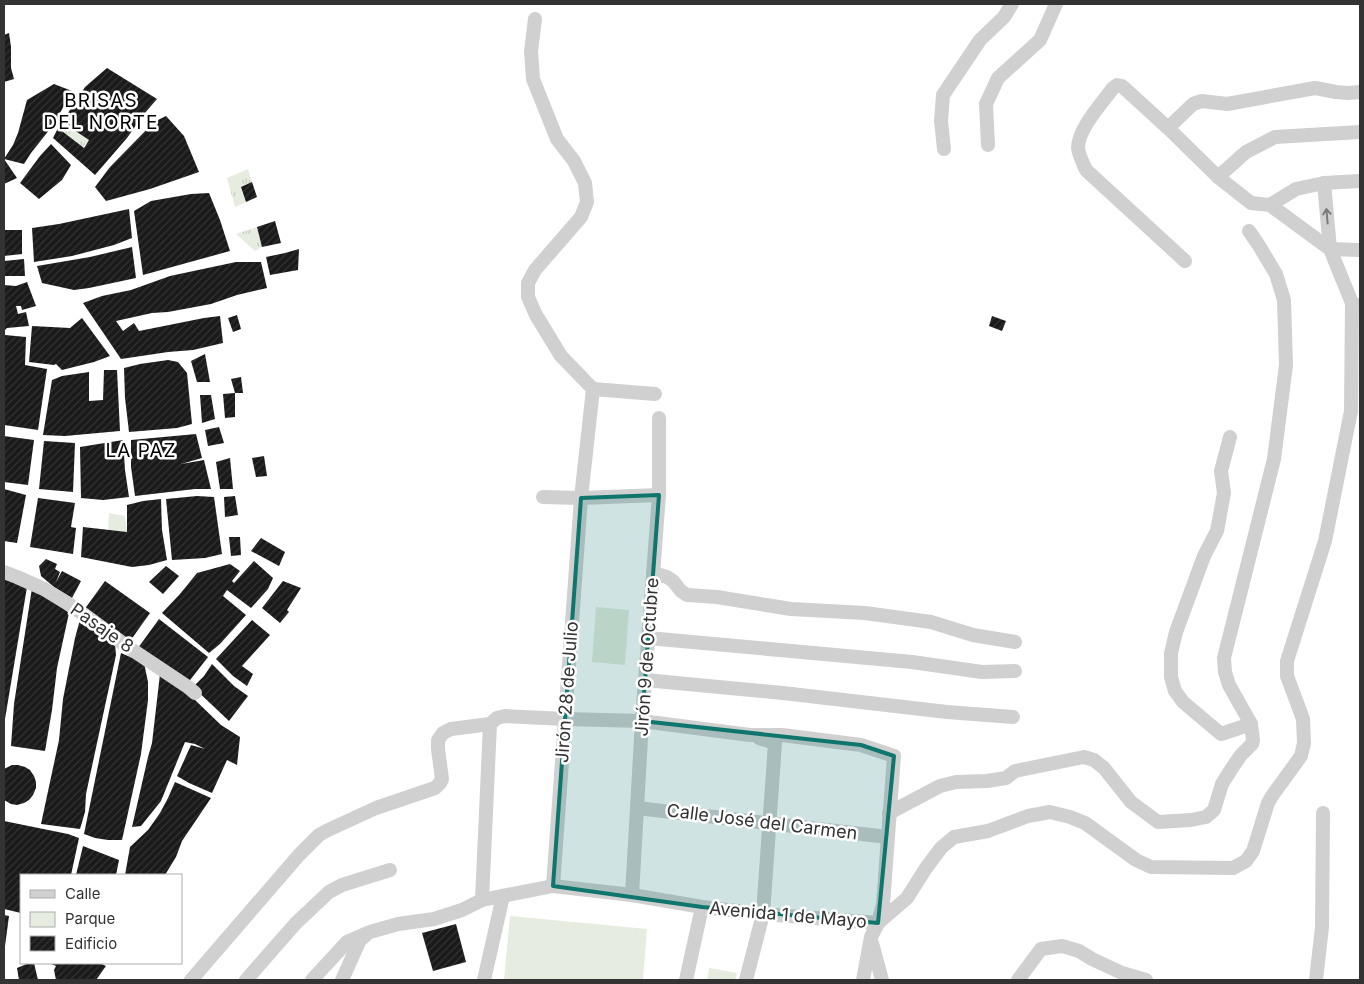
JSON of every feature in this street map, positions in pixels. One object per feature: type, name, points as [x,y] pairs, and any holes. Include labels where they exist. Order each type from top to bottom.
[{"type":"street","points":[[944,149],[941,121],[943,95],[980,40],[1004,17],[1012,4]]},
{"type":"street","points":[[988,145],[986,104],[998,78],[1040,40],[1056,4]]},
{"type":"street","points":[[535,19],[531,51],[533,79],[557,138],[574,161],[585,184],[587,202],[581,216],[535,270],[528,283],[528,297],[536,315],[561,356],[593,389],[655,394]]},
{"type":"street","points":[[1185,261],[1086,170],[1080,158],[1078,147],[1083,129],[1117,85],[1122,86],[1218,177],[1252,204],[1270,205],[1330,249],[1360,250]]},
{"type":"street","points":[[1168,128],[1193,104],[1202,101],[1228,104],[1315,88],[1336,92],[1360,92]]},
{"type":"street","points":[[1218,177],[1246,152],[1275,137],[1360,132]]},
{"type":"street","points":[[1270,205],[1296,189],[1324,183],[1360,181]]},
{"type":"street","points":[[1324,183],[1330,249],[1356,305]]},
{"type":"street","points":[[890,813],[940,786],[956,782],[1006,778],[1015,771],[1084,757],[1094,760],[1104,768],[1131,802],[1158,822],[1206,817],[1214,810],[1222,784],[1253,740],[1251,724],[1229,685],[1225,672],[1224,658],[1274,459],[1286,365],[1284,300],[1276,274],[1249,231]]},
{"type":"street","name":"Avenida 1 de Mayo","points":[[312,980],[347,942],[370,932],[398,924],[434,919],[462,910],[482,900],[553,886],[632,895],[702,907],[763,914],[878,923],[907,898],[941,848],[954,838],[988,831],[1028,816],[1050,812],[1085,823],[1136,860],[1151,866],[1234,868],[1246,861],[1253,851],[1268,803],[1301,756],[1304,743],[1303,719],[1287,676],[1286,661],[1325,541],[1351,411],[1356,305]]},
{"type":"street","name":"Jirón 28 de Julio","points":[[553,886],[581,498],[593,389]]},
{"type":"street","name":"Jirón 9 de Octubre","points":[[632,895],[642,721],[659,495],[658,418]]},
{"type":"street","points":[[1230,437],[1221,470],[1224,493],[1217,531],[1204,556],[1176,632],[1171,653],[1171,676],[1175,691],[1183,702],[1221,734],[1251,724]]},
{"type":"street","points":[[542,497],[581,498],[659,495]]},
{"type":"street","name":"Pasaje 8","points":[[4,572],[44,590],[75,608],[194,693]]},
{"type":"street","points":[[653,573],[667,577],[687,595],[717,597],[791,609],[865,613],[931,622],[973,635],[1015,642]]},
{"type":"street","points":[[648,638],[912,662],[982,672],[1014,671]]},
{"type":"street","points":[[645,680],[784,693],[947,712],[1013,717]]},
{"type":"street","points":[[190,980],[299,855],[319,835],[376,808],[435,788],[442,779],[438,740],[443,733],[451,729],[490,724],[497,718],[505,716],[565,720],[642,721],[750,735],[782,735],[861,745],[894,756],[883,904],[878,923],[871,937],[863,980]]},
{"type":"street","points":[[482,900],[490,724]]},
{"type":"street","points":[[746,980],[763,914],[775,743],[750,735]]},
{"type":"street","name":"Calle José del Carmen","points":[[637,808],[888,837]]},
{"type":"street","points":[[1316,980],[1322,927],[1323,813]]},
{"type":"street","points":[[246,980],[296,923],[329,892],[342,885],[390,870]]},
{"type":"street","points":[[484,980],[503,896]]},
{"type":"street","points":[[686,980],[702,907]]},
{"type":"street","points":[[342,980],[360,940],[370,932]]},
{"type":"street","points":[[871,937],[882,980]]},
{"type":"street","points":[[1018,980],[1041,949],[1062,946],[1078,950],[1115,970],[1146,980]]},
{"type":"highlighted area","points":[[659,495],[642,721],[861,745],[894,756],[878,923],[702,907],[553,886],[581,498]]},
{"type":"green space","points":[[62,122],[89,140],[83,147],[58,128]]},
{"type":"green space","points":[[248,169],[252,182],[241,188],[246,202],[235,207],[227,178]]},
{"type":"green space","points":[[257,227],[262,247],[255,251],[236,234]]},
{"type":"green space","points":[[109,513],[125,516],[127,532],[108,530]]},
{"type":"green space","points":[[596,607],[629,610],[625,665],[592,662]]},
{"type":"green space","points":[[510,916],[647,929],[643,980],[504,980]]},
{"type":"green space","points":[[709,968],[737,973],[735,980],[707,980]]},
{"type":"building","points":[[9,33],[11,68],[14,79],[4,82],[4,35]]},
{"type":"building","points":[[107,68],[157,99],[95,175],[53,138],[58,128],[84,148],[89,140],[62,122],[85,87]]},
{"type":"building","points":[[54,84],[72,91],[54,124],[24,164],[4,159],[18,133],[27,100]]},
{"type":"building","points":[[166,116],[184,136],[199,172],[150,189],[106,201],[95,187],[110,167],[154,122]]},
{"type":"building","points":[[51,144],[71,165],[62,180],[39,199],[20,183]]},
{"type":"building","points":[[4,159],[17,178],[4,184]]},
{"type":"building","points":[[252,182],[257,197],[246,202],[241,187]]},
{"type":"building","points":[[209,193],[230,251],[143,275],[134,211],[151,201]]},
{"type":"building","points":[[129,209],[132,238],[114,245],[72,256],[34,262],[32,228]]},
{"type":"building","points":[[275,221],[281,243],[262,247],[257,227]]},
{"type":"building","points":[[4,230],[22,230],[22,254],[4,256]]},
{"type":"building","points":[[132,247],[136,278],[74,290],[42,283],[37,266],[90,257]]},
{"type":"building","points":[[299,249],[298,270],[270,275],[266,257]]},
{"type":"building","points":[[24,259],[25,276],[4,276],[4,261]]},
{"type":"building","points":[[236,262],[261,262],[267,288],[237,295],[211,304],[152,313],[116,321],[123,331],[134,323],[139,331],[220,316],[223,343],[193,350],[121,359],[83,303],[102,296],[131,290],[170,276]]},
{"type":"building","points":[[27,282],[36,306],[22,310],[21,306],[16,306],[18,314],[26,312],[29,326],[7,328],[4,331],[4,285],[16,286]]},
{"type":"building","points":[[237,315],[241,329],[233,332],[228,318]]},
{"type":"building","points":[[992,316],[1006,321],[1002,331],[989,326]]},
{"type":"building","points":[[82,318],[110,356],[62,370],[56,364],[29,362],[32,326],[70,328]]},
{"type":"building","points":[[5,335],[26,337],[25,365],[47,369],[38,430],[4,425]]},
{"type":"building","points":[[205,354],[210,382],[197,382],[191,361]]},
{"type":"building","points":[[168,360],[178,362],[187,373],[192,424],[177,428],[129,432],[124,368]]},
{"type":"building","points":[[104,370],[117,370],[120,431],[65,436],[43,435],[52,380],[62,376],[89,372],[89,401],[103,400]]},
{"type":"building","points":[[241,377],[243,393],[235,393],[231,379]]},
{"type":"building","points":[[235,393],[235,417],[225,418],[223,394]]},
{"type":"building","points":[[200,395],[211,395],[215,419],[202,423]]},
{"type":"building","points":[[219,427],[224,443],[208,446],[205,430]]},
{"type":"building","points":[[196,434],[202,458],[181,464],[204,460],[211,489],[135,496],[131,467],[131,440]]},
{"type":"building","points":[[4,436],[34,440],[28,485],[4,482]]},
{"type":"building","points":[[123,440],[129,497],[103,500],[81,498],[80,447]]},
{"type":"building","points":[[44,441],[75,443],[73,492],[39,489]]},
{"type":"building","points":[[264,456],[267,476],[256,477],[252,458]]},
{"type":"building","points":[[230,458],[233,489],[220,489],[216,462]]},
{"type":"building","points":[[4,489],[26,495],[17,543],[4,541]]},
{"type":"building","points":[[197,496],[214,497],[222,554],[205,558],[172,560],[166,499]]},
{"type":"building","points":[[235,496],[238,515],[225,517],[224,497]]},
{"type":"building","points":[[38,498],[75,503],[71,527],[76,528],[73,554],[30,547]]},
{"type":"building","points":[[161,499],[162,530],[167,560],[132,567],[81,557],[83,527],[127,532],[127,505]]},
{"type":"building","points":[[229,537],[240,537],[241,555],[231,556]]},
{"type":"building","points":[[261,538],[285,552],[279,566],[251,551]]},
{"type":"building","points":[[46,559],[57,564],[55,569],[60,572],[56,582],[62,571],[81,581],[72,598],[41,576],[39,566]]},
{"type":"building","points":[[254,561],[273,578],[268,589],[251,608],[227,590],[223,596],[246,615],[220,644],[209,653],[162,613],[197,573],[230,564],[240,571],[232,581],[234,583]]},
{"type":"building","points":[[166,566],[179,576],[163,594],[149,582]]},
{"type":"building","points":[[4,579],[27,587],[4,725]]},
{"type":"building","points":[[105,581],[150,613],[128,644],[84,610]]},
{"type":"building","points":[[283,581],[301,588],[287,610],[289,612],[280,623],[262,608]]},
{"type":"building","points":[[32,588],[57,603],[69,613],[57,668],[45,751],[11,746],[14,704]]},
{"type":"building","points":[[81,616],[115,644],[116,655],[80,829],[41,824],[59,740],[63,699]]},
{"type":"building","points":[[159,619],[208,657],[187,684],[138,648]]},
{"type":"building","points":[[252,620],[270,635],[242,666],[253,674],[247,686],[233,676],[216,659]]},
{"type":"building","points":[[121,653],[144,663],[148,682],[148,700],[141,754],[122,840],[108,840],[84,834]]},
{"type":"building","points":[[212,664],[234,686],[248,696],[229,721],[193,687]]},
{"type":"building","points":[[160,674],[194,699],[221,725],[240,737],[237,765],[227,760],[212,793],[189,783],[177,776],[191,745],[205,749],[185,742],[161,801],[141,826],[132,827],[152,743]]},
{"type":"building","points":[[12,765],[18,765],[30,770],[36,782],[36,788],[29,800],[17,805],[4,800],[4,769]]},
{"type":"building","points":[[175,782],[211,798],[182,841],[176,857],[166,874],[125,874],[130,847],[148,830],[168,798]]},
{"type":"building","points":[[4,821],[79,838],[71,874],[20,874],[20,913],[4,909]]},
{"type":"building","points":[[83,846],[119,860],[116,874],[76,874]]},
{"type":"building","points":[[4,915],[9,916],[5,946],[4,946]]},
{"type":"building","points":[[456,924],[466,962],[433,971],[422,933]]},
{"type":"building","points":[[27,964],[34,964],[38,980],[19,980],[17,968]]},
{"type":"building","points":[[51,964],[101,964],[106,966],[96,980],[56,980],[54,970],[56,966]]},
{"type":"district","name":"BRISAS DEL NORTE","points":[[101,111]]},
{"type":"district","name":"LA PAZ","points":[[141,450]]}]
